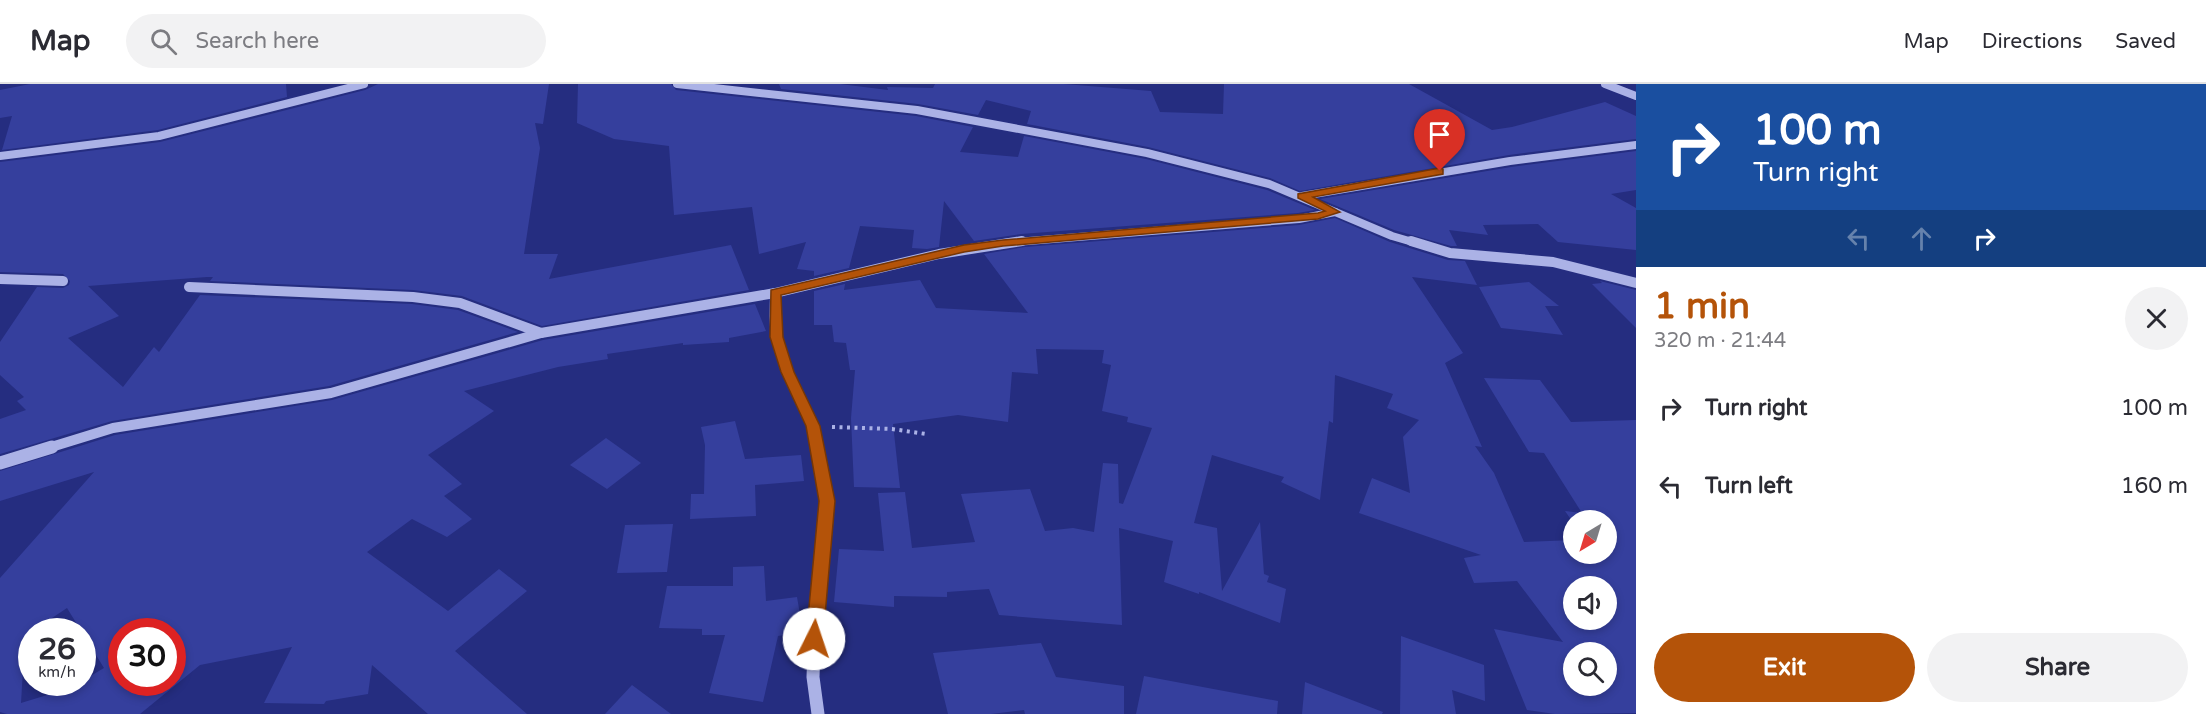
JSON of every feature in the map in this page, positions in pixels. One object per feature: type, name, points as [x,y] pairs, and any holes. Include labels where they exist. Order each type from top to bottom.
[{"type":"street","points":[[0,156],[159,136],[364,84]]},
{"type":"street","points":[[677,84],[837,99],[1005,126],[1189,163],[1269,184],[1392,236],[1450,253],[1553,262],[1636,283]]},
{"type":"street","points":[[1605,84],[1636,96]]},
{"type":"street","points":[[1302,196],[1419,175],[1583,150],[1636,145]]},
{"type":"street","points":[[0,463],[113,428],[331,393],[541,333],[775,293],[939,254],[993,244],[1299,219],[1335,212]]},
{"type":"street","points":[[0,279],[63,282]]},
{"type":"street","points":[[189,287],[413,297],[460,303],[541,333]]},
{"type":"street","points":[[775,293],[776,337],[788,372],[813,426],[827,501],[813,677],[818,714]]},
{"type":"path","points":[[813,426],[892,429],[926,434]]},
{"type":"building","points":[[30,84],[286,84],[287,97],[158,130],[2,150],[12,116],[0,118],[0,90]]},
{"type":"building","points":[[378,84],[549,84],[543,124],[535,123],[540,148],[524,254],[558,254],[549,279],[731,245],[749,290],[542,326],[462,296],[413,290],[210,281],[213,277],[88,286],[119,316],[68,338],[123,387],[154,347],[159,352],[200,295],[412,304],[458,310],[518,332],[329,386],[112,421],[0,454],[0,419],[26,410],[17,401],[24,397],[0,375],[0,342],[37,287],[63,288],[69,285],[70,281],[63,274],[0,272],[0,162],[160,142],[365,90]]},
{"type":"building","points":[[578,84],[671,84],[676,90],[916,116],[973,127],[960,152],[1018,157],[1024,136],[1146,159],[1267,190],[1315,210],[1021,234],[974,241],[944,201],[939,247],[912,248],[914,230],[860,226],[849,268],[814,276],[814,271],[797,269],[806,242],[759,254],[752,207],[674,215],[669,146],[614,139],[577,123]]},
{"type":"building","points":[[779,84],[840,84],[888,90],[887,87],[933,88],[935,84],[1064,84],[1151,91],[1160,112],[1223,114],[1224,84],[1409,84],[1492,130],[1512,127],[1605,102],[1636,116],[1636,139],[1509,155],[1300,191],[1270,178],[1148,147],[1027,124],[1031,111],[986,100],[978,115],[918,104],[781,89]]},
{"type":"building","points":[[1636,151],[1636,190],[1611,194],[1636,208],[1636,250],[1558,242],[1538,224],[1483,225],[1488,235],[1449,230],[1457,246],[1451,246],[1394,230],[1320,199],[1511,167]]},
{"type":"building","points":[[1335,218],[1390,242],[1448,260],[1465,261],[1477,285],[1412,277],[1463,353],[1445,363],[1482,447],[1475,446],[1494,473],[1524,542],[1563,540],[1563,564],[1617,564],[1617,510],[1580,510],[1544,453],[1529,452],[1484,378],[1540,380],[1571,422],[1636,420],[1636,713],[1555,714],[1527,710],[1494,629],[1563,642],[1517,581],[1474,583],[1464,558],[1481,555],[1359,513],[1372,478],[1410,493],[1403,437],[1419,420],[1387,408],[1393,394],[1335,375],[1333,423],[1329,421],[1320,500],[1281,482],[1284,477],[1212,455],[1194,523],[1217,528],[1222,591],[1260,522],[1264,574],[1269,576],[1267,582],[1286,589],[1280,623],[1199,592],[1199,594],[1164,582],[1173,541],[1119,528],[1122,625],[999,615],[989,589],[947,592],[947,597],[894,596],[894,607],[834,602],[839,549],[884,551],[878,493],[905,492],[912,548],[975,542],[961,494],[1030,489],[1045,531],[1073,528],[1094,532],[1103,463],[1118,464],[1119,503],[1123,504],[1152,428],[1127,422],[1128,417],[1102,411],[1111,365],[1102,363],[1104,350],[1036,349],[1038,374],[1012,372],[1008,422],[958,415],[893,424],[900,488],[854,487],[851,418],[855,370],[850,370],[846,343],[834,342],[832,325],[814,325],[814,291],[845,284],[844,290],[920,280],[936,308],[1028,313],[984,254],[1025,247],[1299,225]]},
{"type":"building","points":[[1600,281],[1636,290],[1636,328],[1592,284],[1602,283]]},
{"type":"building","points":[[1529,282],[1559,306],[1545,306],[1563,335],[1501,328],[1479,287]]},
{"type":"building","points":[[755,304],[766,331],[729,338],[729,342],[683,345],[683,343],[607,354],[608,359],[558,367],[464,391],[494,411],[428,455],[462,484],[444,496],[472,519],[447,537],[412,519],[367,552],[448,611],[499,569],[527,591],[455,651],[527,714],[428,714],[372,665],[368,694],[326,701],[324,704],[264,703],[292,647],[200,665],[186,676],[186,618],[108,618],[108,696],[162,696],[140,714],[7,714],[0,712],[0,578],[94,472],[0,501],[0,471],[115,435],[332,400],[543,340]]},
{"type":"building","points":[[735,421],[745,459],[801,455],[804,481],[755,485],[756,516],[690,519],[691,494],[704,494],[705,445],[701,427]]},
{"type":"building","points":[[606,438],[641,463],[607,489],[570,465]]},
{"type":"building","points":[[673,524],[667,572],[617,573],[625,525]]},
{"type":"building","points":[[764,566],[766,601],[797,597],[803,632],[778,636],[763,702],[709,693],[725,635],[702,635],[702,629],[659,628],[667,586],[733,586],[733,567]]},
{"type":"building","points":[[1401,636],[1484,665],[1485,701],[1452,690],[1456,714],[1400,714]]},
{"type":"building","points":[[1041,643],[1056,677],[1124,686],[1124,714],[1025,714],[1024,710],[991,714],[948,714],[933,653]]},
{"type":"building","points":[[1144,676],[1278,701],[1277,714],[1136,714]]},
{"type":"building","points":[[1305,682],[1383,712],[1382,714],[1302,714]]},
{"type":"building","points":[[632,685],[671,714],[605,714]]},
{"type":"route","points":[[814,639],[827,501],[813,426],[788,372],[776,337],[775,293],[964,249],[1003,243],[1318,216],[1335,212],[1302,196],[1440,171]]}]
